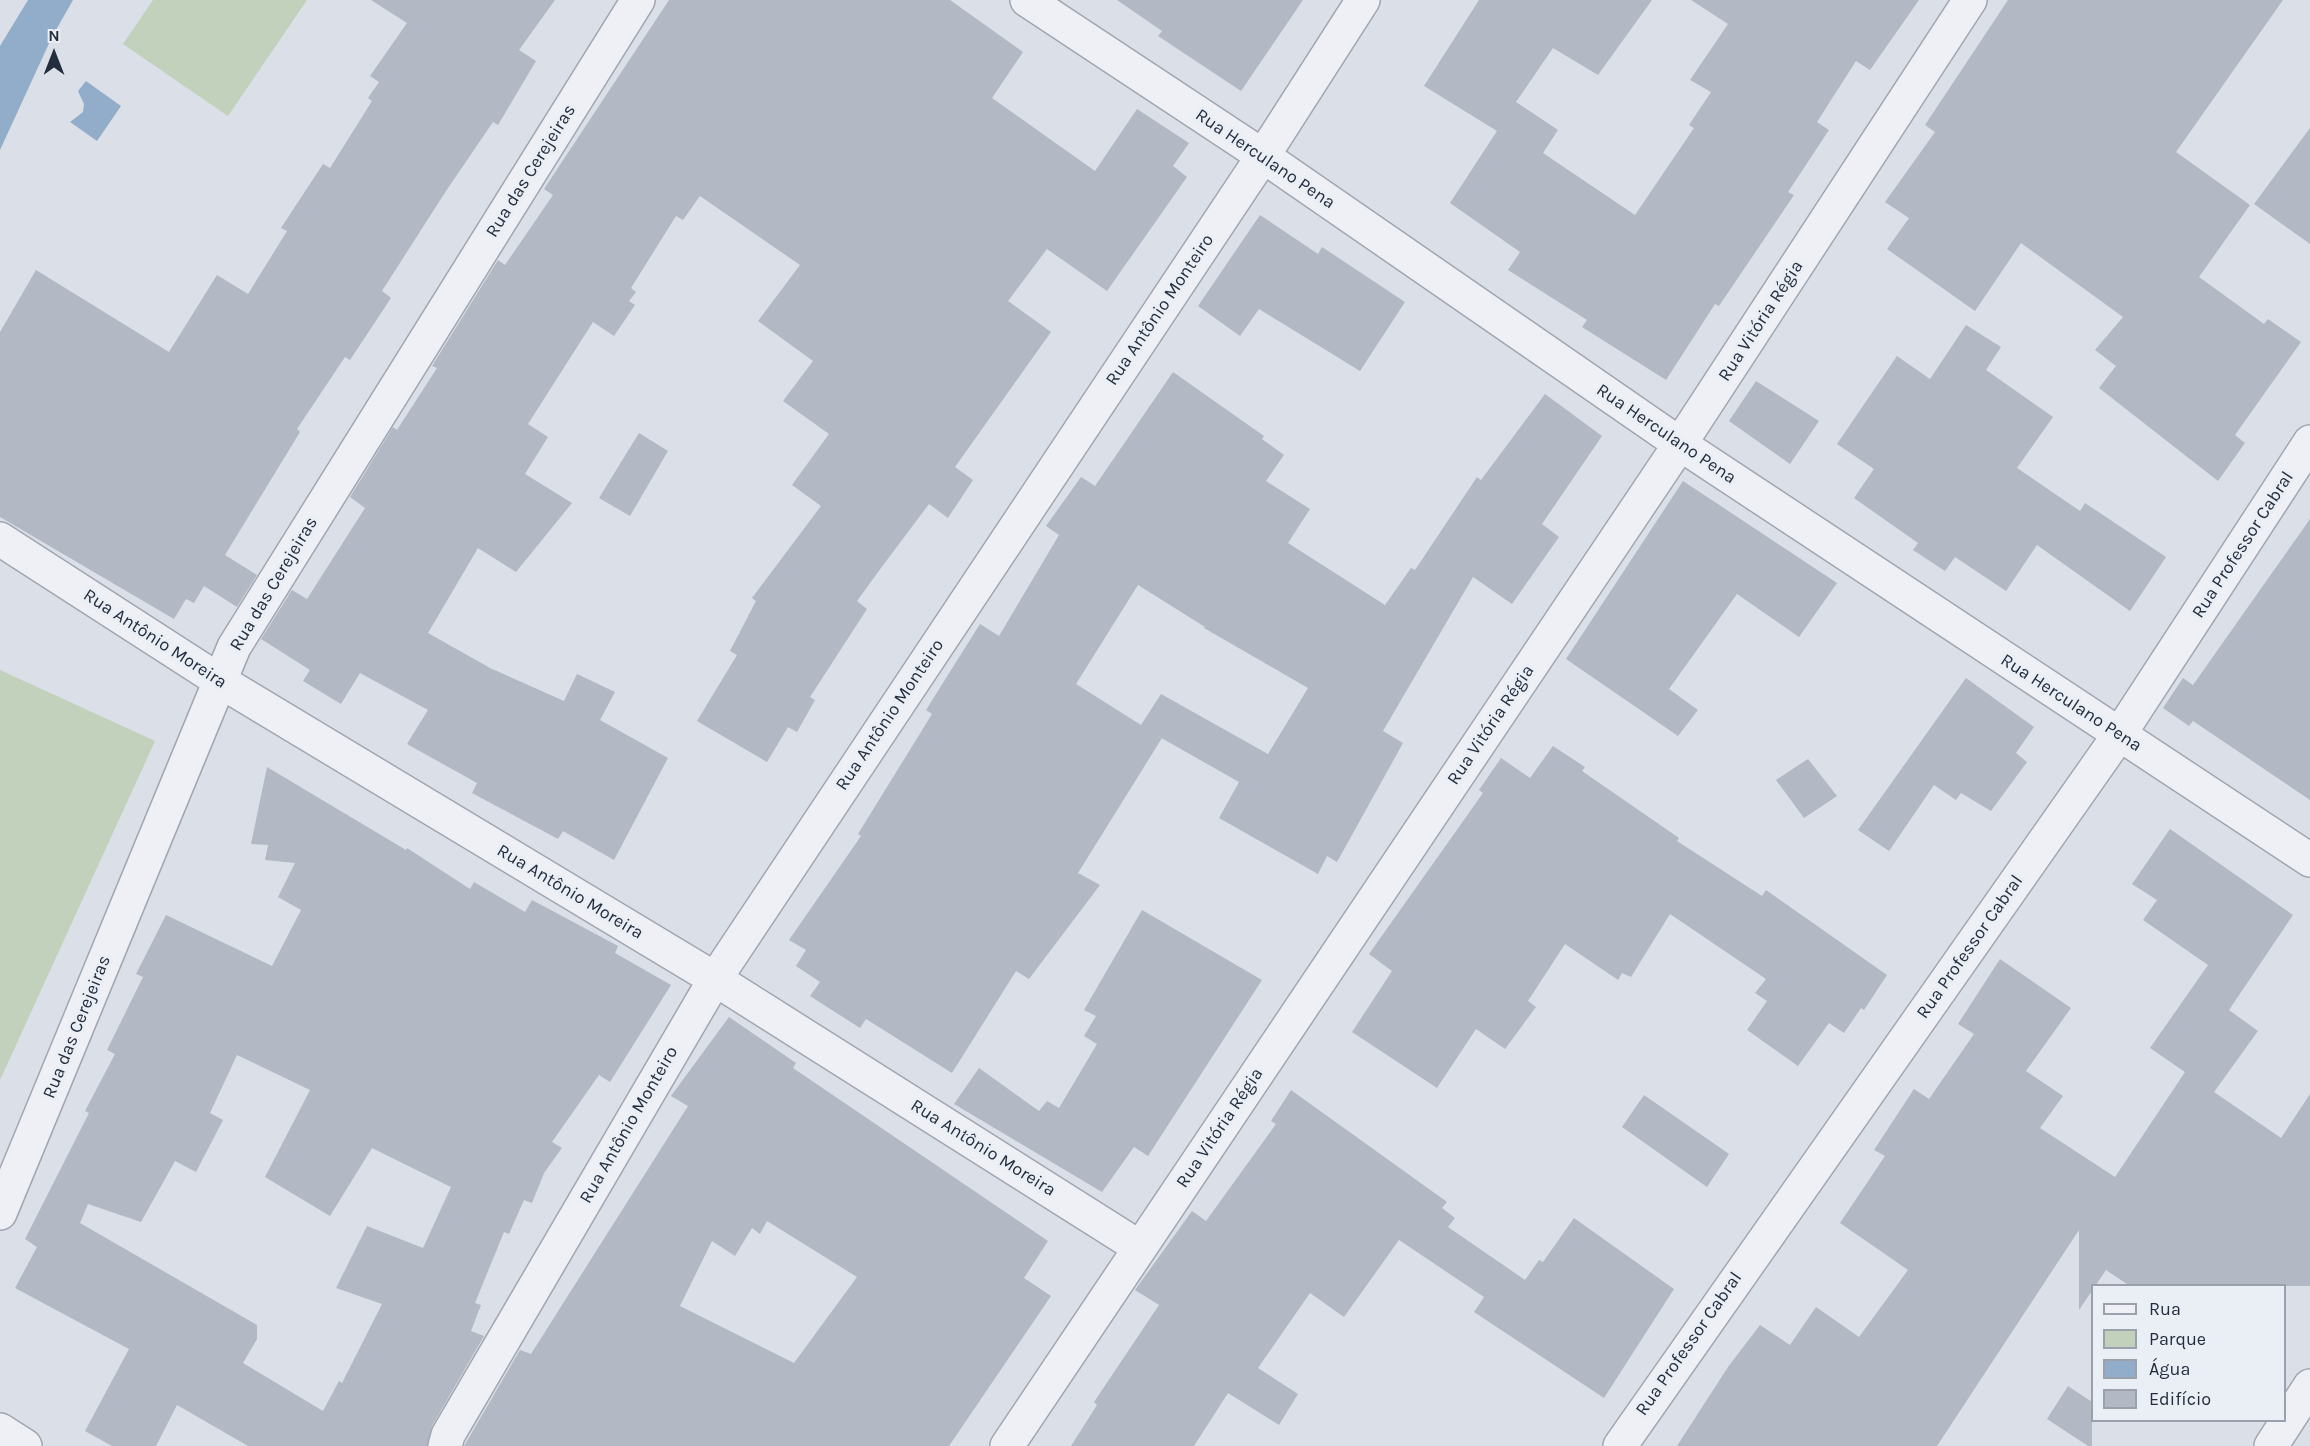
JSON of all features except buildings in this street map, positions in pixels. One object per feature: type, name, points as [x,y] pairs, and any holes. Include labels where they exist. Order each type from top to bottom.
[{"type":"street","name":"Rua das Cerejeiras","points":[[0,1213],[234,647],[638,0]]},
{"type":"street","name":"Rua Herculano Pena","points":[[1027,0],[1263,156],[1680,444],[2310,860]]},
{"type":"street","name":"Rua Antônio Monteiro","points":[[445,1446],[454,1425],[715,979],[1263,156],[1363,0]]},
{"type":"street","name":"Rua Vitória Régia","points":[[1007,1446],[1680,444],[1970,0]]},
{"type":"street","name":"Rua Professor Cabral","points":[[1620,1446],[2119,735],[2310,442]]},
{"type":"street","name":"Rua Antônio Moreira","points":[[0,539],[220,681],[715,979],[1139,1247]]},
{"type":"street","points":[[2271,1446],[2310,1386]]},
{"type":"street","points":[[0,1430],[25,1446]]},
{"type":"green space","points":[[153,0],[307,0],[228,116],[123,44]]},
{"type":"green space","points":[[0,670],[155,741],[0,1080]]},
{"type":"water","points":[[28,0],[73,0],[52,37],[0,150],[0,46]]},
{"type":"water","points":[[86,81],[121,106],[97,141],[70,122],[83,112],[84,104],[78,91]]}]
